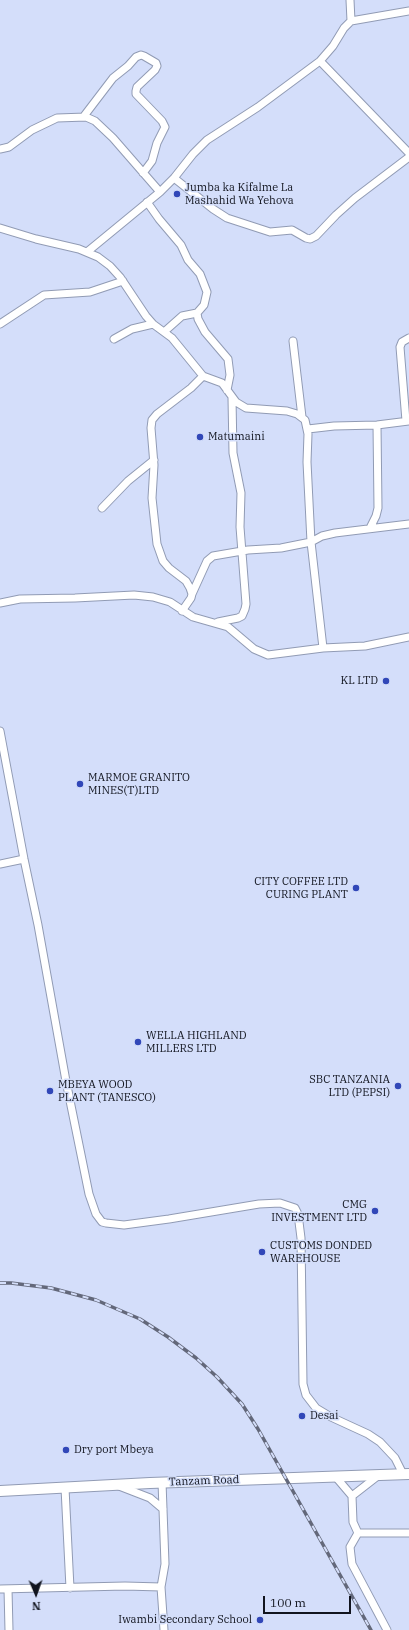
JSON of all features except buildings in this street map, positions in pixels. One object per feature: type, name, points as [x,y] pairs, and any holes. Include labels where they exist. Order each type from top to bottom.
[{"type":"highway","name":"Tanzam Road","points":[[0,1491],[117,1486],[162,1482],[406,1474]]},
{"type":"street","points":[[350,0],[351,21]]},
{"type":"street","points":[[87,252],[160,192],[207,140],[258,107],[320,61],[333,46],[344,28],[351,21],[360,18],[409,11]]},
{"type":"street","points":[[84,116],[108,84],[136,57],[141,55],[156,63],[157,66],[155,70],[139,85],[136,91],[136,94],[164,123],[165,127],[157,143],[152,161],[143,173]]},
{"type":"street","points":[[320,61],[409,153]]},
{"type":"street","points":[[0,149],[9,148],[32,130],[46,122],[57,118],[84,116],[90,118],[100,126],[160,192]]},
{"type":"street","points":[[174,178],[213,209],[227,218],[270,232],[292,230],[310,239],[316,236],[355,198],[409,157]]},
{"type":"street","points":[[147,202],[181,245],[188,260],[197,269],[204,281],[207,292],[207,298],[204,305],[197,313],[182,316],[164,332]]},
{"type":"street","points":[[0,228],[87,252],[98,257],[110,266],[123,281],[153,324],[178,345],[203,376],[222,383],[232,398],[246,408],[287,411],[302,417]]},
{"type":"street","points":[[0,324],[44,295],[90,292],[123,281]]},
{"type":"street","points":[[197,313],[199,322],[205,332],[224,353],[229,362],[230,375],[227,390]]},
{"type":"street","points":[[114,339],[132,329],[153,324]]},
{"type":"street","points":[[308,429],[334,426],[377,425],[408,421],[400,347],[402,342],[409,338]]},
{"type":"street","points":[[293,341],[302,417],[305,420],[308,429],[307,462],[311,542],[323,648]]},
{"type":"street","points":[[192,594],[189,584],[165,564],[159,551],[152,498],[154,460],[151,428],[154,417],[191,388],[203,376]]},
{"type":"street","points":[[216,622],[238,618],[244,613],[246,604],[240,527],[241,493],[233,453],[232,398]]},
{"type":"street","points":[[370,528],[378,508],[377,425]]},
{"type":"street","points":[[102,508],[128,481],[154,460]]},
{"type":"street","points":[[182,611],[209,559],[217,555],[242,551],[275,549],[311,542],[330,534],[409,524]]},
{"type":"street","points":[[0,603],[15,599],[145,595],[161,599],[199,619],[216,622],[234,631],[254,649],[264,654],[273,655],[323,648],[364,646],[409,638]]},
{"type":"street","points":[[0,731],[38,925],[66,1081],[89,1194],[96,1214],[102,1222],[114,1225],[124,1225],[259,1204],[280,1203],[295,1208],[298,1214],[300,1238],[303,1384],[306,1395],[316,1408],[331,1417],[368,1434],[380,1442],[395,1458],[406,1474]]},
{"type":"street","points":[[0,864],[24,859]]},
{"type":"street","points":[[352,1496],[379,1475]]},
{"type":"street","points":[[335,1476],[352,1496],[353,1522],[358,1533]]},
{"type":"street","points":[[162,1482],[165,1569],[161,1587],[164,1630]]},
{"type":"street","points":[[117,1486],[150,1498],[163,1509]]},
{"type":"street","points":[[65,1488],[70,1588]]},
{"type":"street","points":[[358,1533],[409,1533]]},
{"type":"street","points":[[358,1533],[350,1547],[352,1564],[387,1630]]},
{"type":"street","points":[[9,1630],[4,1589],[125,1586],[161,1587]]},
{"type":"railway","points":[[0,1283],[51,1288],[96,1300],[140,1319],[168,1337],[196,1358],[217,1377],[242,1404],[258,1429],[371,1630]]},
{"type":"place","name":"Jumba ka Kifalme La Mashahid Wa Yehova","points":[[177,194]]},
{"type":"place","name":"Matumaini","points":[[200,437]]},
{"type":"place","name":"KL LTD","points":[[386,681]]},
{"type":"place","name":"MARMOE GRANITO MINES(T)LTD","points":[[80,784]]},
{"type":"place","name":"CITY COFFEE LTD CURING PLANT","points":[[356,888]]},
{"type":"place","name":"WELLA HIGHLAND MILLERS LTD","points":[[138,1042]]},
{"type":"place","name":"SBC TANZANIA LTD (PEPSI)","points":[[398,1086]]},
{"type":"place","name":"MBEYA WOOD PLANT (TANESCO)","points":[[50,1091]]},
{"type":"place","name":"CMG INVESTMENT LTD","points":[[375,1211]]},
{"type":"place","name":"CUSTOMS DONDED WAREHOUSE","points":[[262,1252]]},
{"type":"place","name":"Desai","points":[[302,1416]]},
{"type":"place","name":"Dry port Mbeya","points":[[66,1450]]},
{"type":"place","name":"Iwambi Secondary School","points":[[260,1620]]}]
